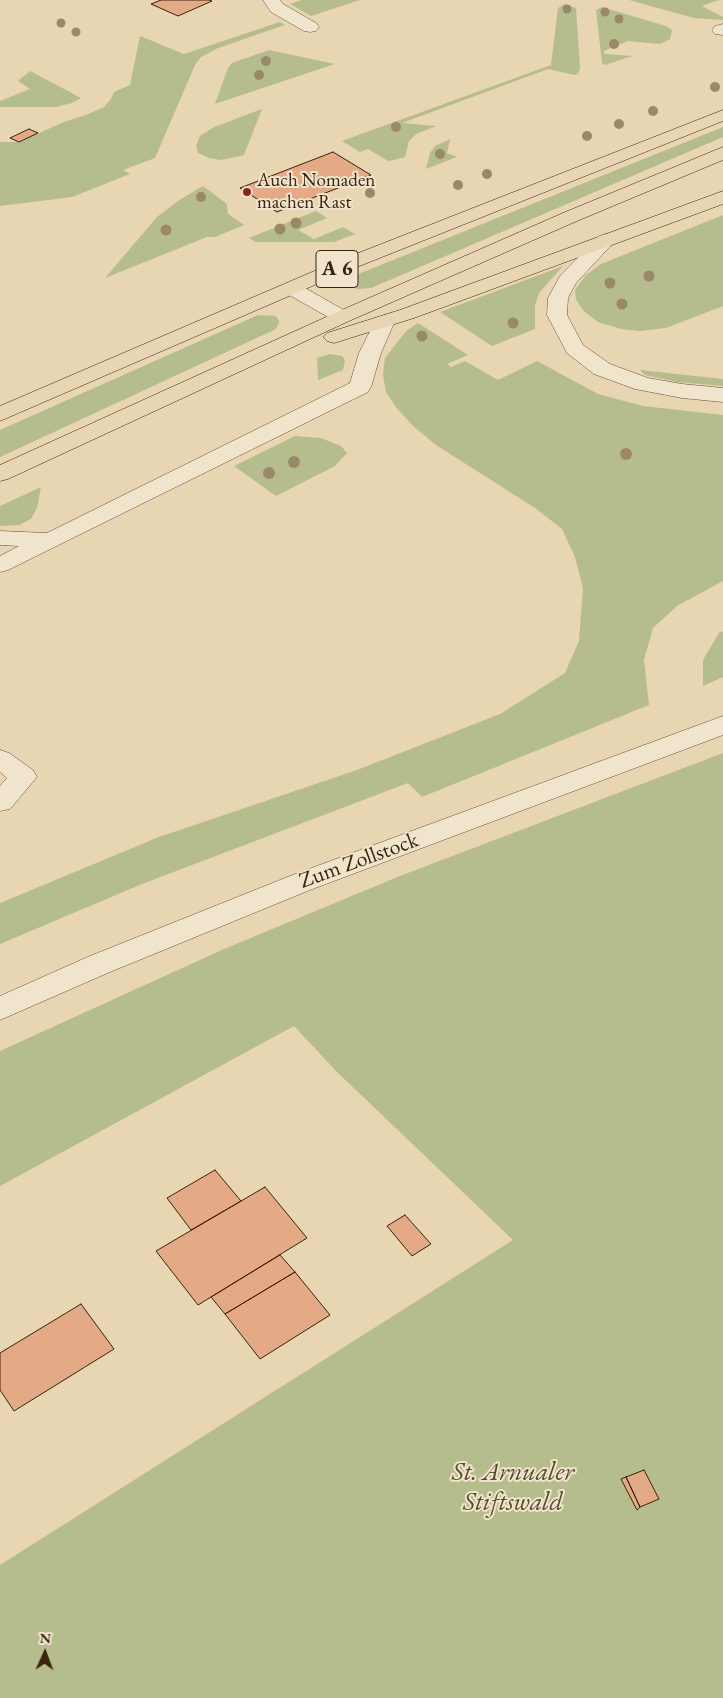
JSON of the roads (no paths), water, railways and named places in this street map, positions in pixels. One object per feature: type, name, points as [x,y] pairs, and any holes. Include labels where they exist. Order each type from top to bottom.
[{"type":"highway","name":"A 6","points":[[0,414],[291,288],[723,115]]},
{"type":"highway","name":"A 6","points":[[0,474],[342,317],[570,217],[723,153]]},
{"type":"highway","points":[[293,341],[336,337],[385,321],[723,197]]},
{"type":"street","points":[[271,0],[277,8],[310,27]]},
{"type":"street","points":[[606,240],[567,280],[558,298],[557,315],[574,349],[602,369],[643,384],[682,391],[723,395]]},
{"type":"street","points":[[291,288],[342,317]]},
{"type":"street","points":[[0,565],[360,387],[370,353],[385,321]]},
{"type":"street","points":[[0,538],[52,540]]},
{"type":"street","name":"Zum Zollstock","points":[[0,1009],[100,964],[300,883],[723,725]]},
{"type":"street","points":[[0,758],[24,777],[0,802]]},
{"type":"place","name":"Auch Nomaden machen Rast","points":[[247,192]]},
{"type":"park label","name":"St. Arnualer Stiftswald","points":[[513,1488]]}]
